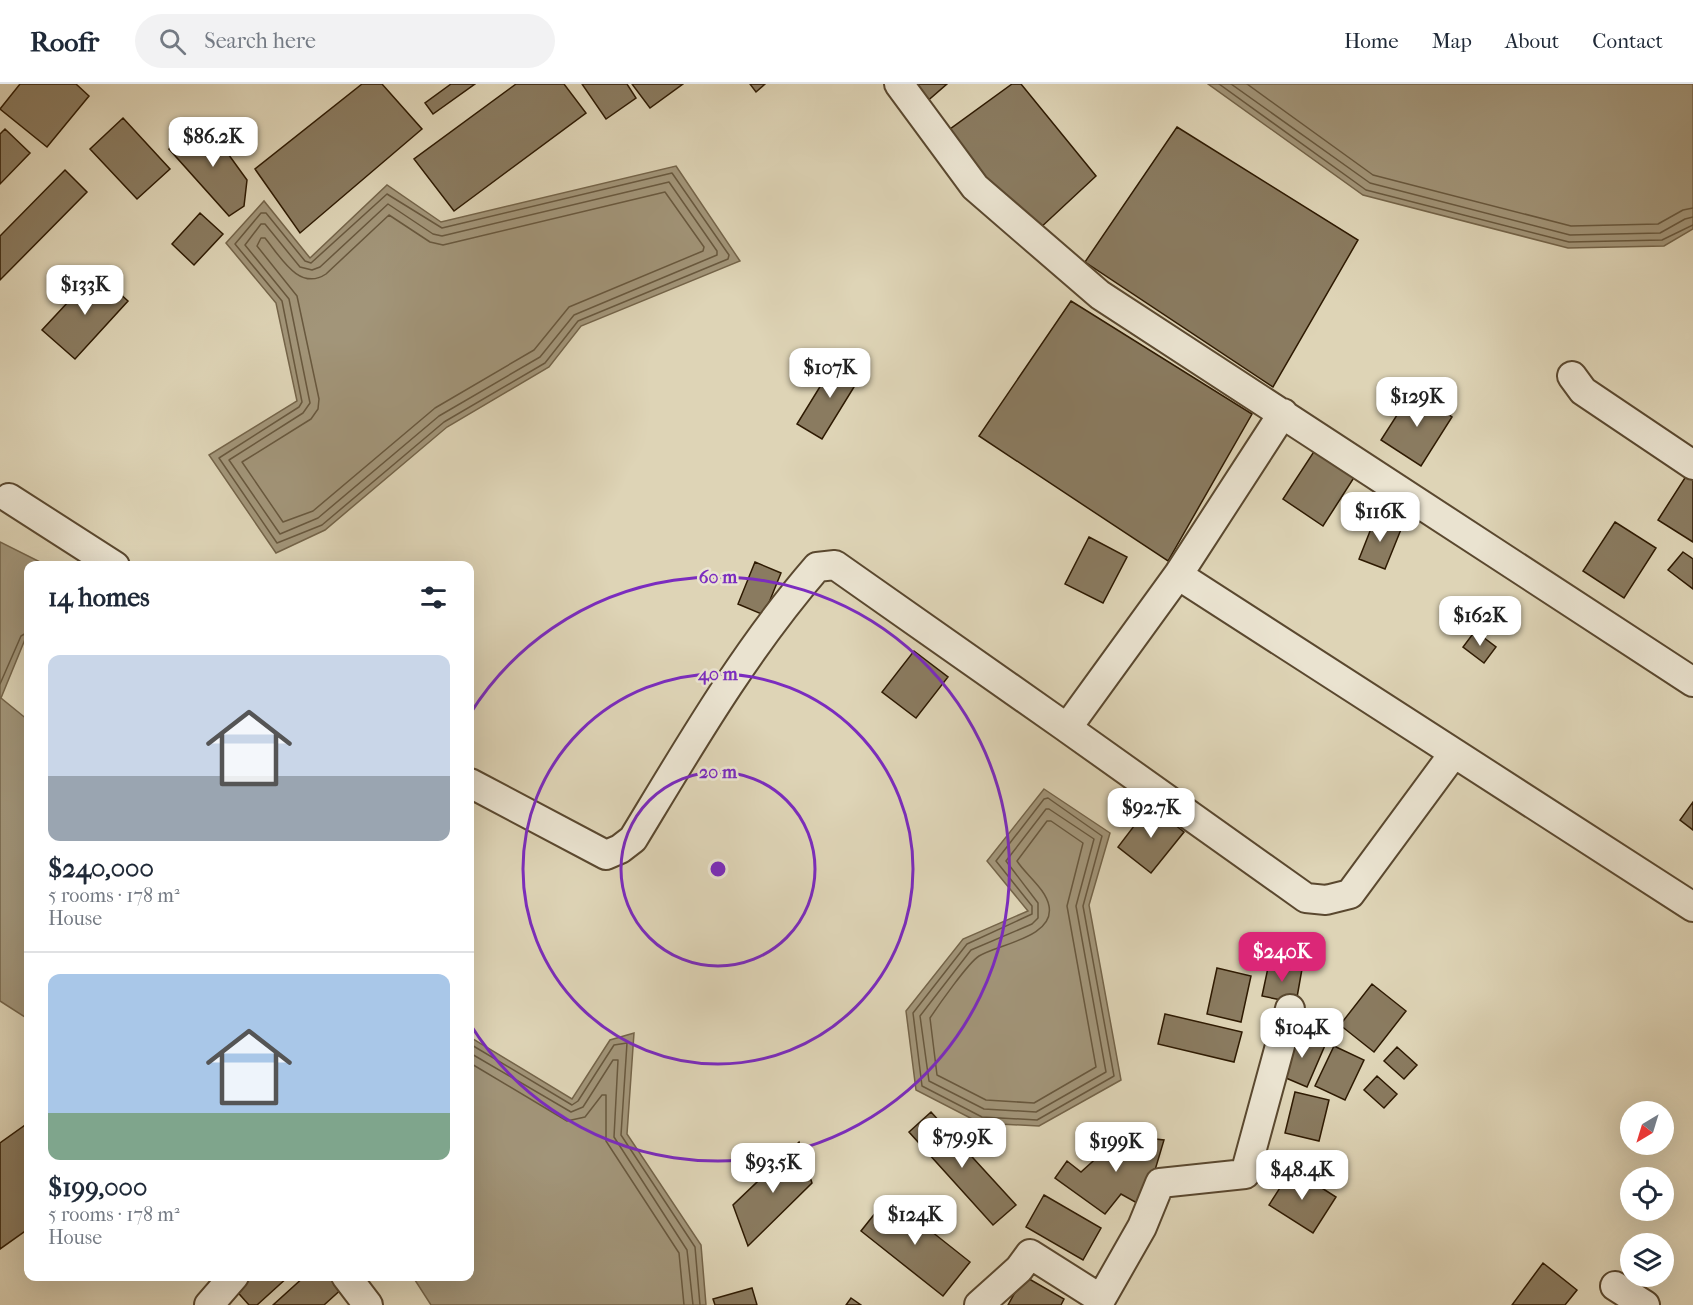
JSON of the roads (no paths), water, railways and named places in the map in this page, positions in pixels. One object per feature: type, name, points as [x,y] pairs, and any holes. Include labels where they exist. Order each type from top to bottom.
[{"type":"street","points":[[899,84],[975,187],[1100,295],[1693,682]]},
{"type":"street","points":[[1572,376],[1583,391],[1693,465]]},
{"type":"street","points":[[1067,728],[1178,575],[1283,413]]},
{"type":"street","points":[[9,498],[107,561]]},
{"type":"street","points":[[474,785],[606,855],[620,849],[633,839],[712,708],[790,598],[817,567],[835,565],[1306,898],[1326,900],[1350,894],[1454,753]]},
{"type":"street","points":[[1178,575],[1693,907]]},
{"type":"street","points":[[979,1305],[1019,1269],[1030,1254],[1101,1299],[1142,1227],[1160,1183],[1245,1174],[1290,1009]]},
{"type":"street","points":[[209,1305],[230,1281]]},
{"type":"street","points":[[350,1281],[368,1305]]},
{"type":"street","points":[[1615,1286],[1645,1305]]},
{"type":"water","points":[[1208,84],[1693,84],[1693,229],[1664,246],[1568,248],[1363,195]]},
{"type":"water","points":[[676,166],[740,261],[581,326],[549,367],[447,427],[325,530],[276,553],[209,455],[297,401],[276,303],[226,243],[264,201],[310,258],[387,185],[441,222]]},
{"type":"water","points":[[0,542],[38,561],[24,561],[24,642],[1,698],[24,717],[24,1016],[0,1001]]},
{"type":"water","points":[[1044,789],[1110,833],[1089,905],[1121,1080],[1039,1126],[980,1123],[916,1090],[906,1011],[963,939],[1028,911],[987,861]]},
{"type":"water","points":[[634,1033],[627,1134],[701,1245],[706,1305],[431,1305],[416,1281],[474,1281],[474,1039],[572,1099],[610,1040]]}]
